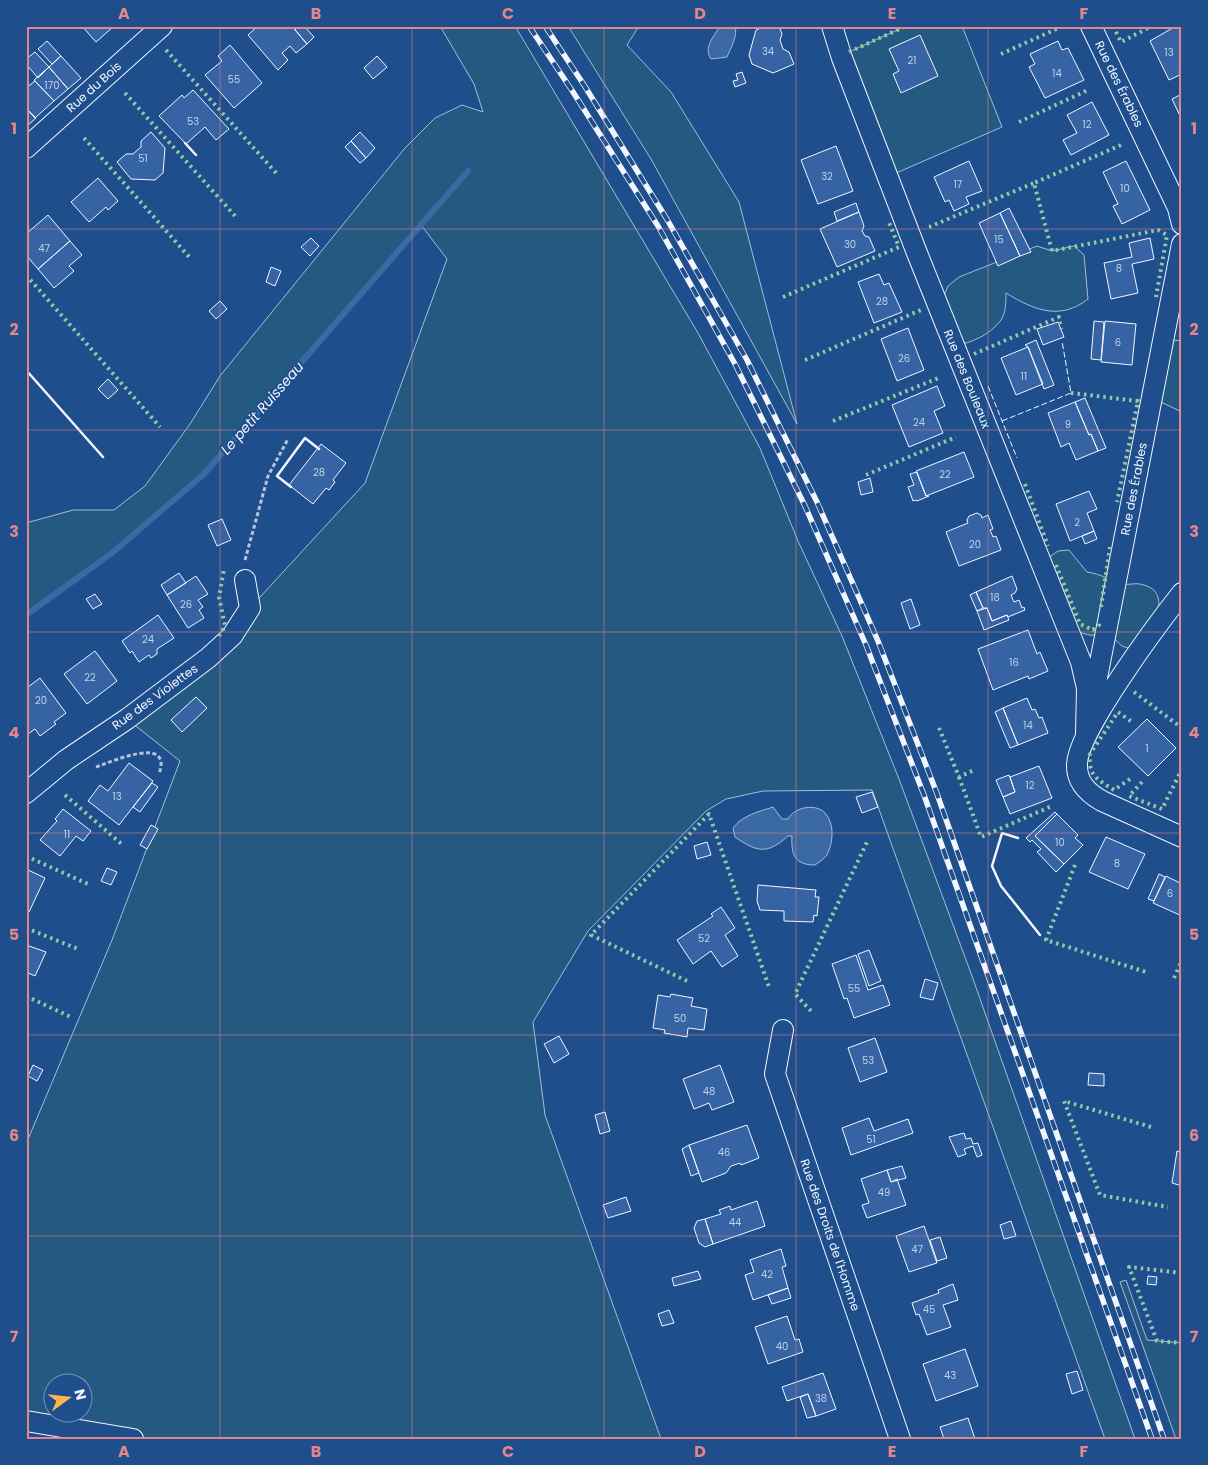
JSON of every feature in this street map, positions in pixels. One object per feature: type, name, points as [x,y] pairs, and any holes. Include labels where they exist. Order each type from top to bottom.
[{"type":"street","name":"Rue du Bois","points":[[26,148],[162,26]]},
{"type":"street","name":"Rue des Bouleaux","points":[[832,26],[842,58],[894,194],[1080,662],[1087,688],[1086,734]]},
{"type":"street","name":"Rue des Érables","points":[[1091,26],[1178,208],[1182,224]]},
{"type":"street","name":"Rue des Érables","points":[[1086,734],[1182,244]]},
{"type":"street","name":"Rue des Violettes","points":[[26,793],[66,760],[127,719],[201,664],[232,636],[250,608],[245,580]]},
{"type":"street","name":"Rue des Bouleaux","points":[[1182,593],[1133,660],[1086,734],[1076,764],[1082,784],[1090,794],[1182,838]]},
{"type":"street","name":"Rue des Droits de l'Homme","points":[[783,1030],[775,1074],[900,1439]]},
{"type":"street","points":[[26,1421],[133,1439]]},
{"type":"path","points":[[245,580],[245,553],[268,476],[288,439]]},
{"type":"path","points":[[87,770],[143,752],[154,752],[160,758],[162,766],[159,774]]},
{"type":"shaded area","points":[[440,26],[515,26],[698,333],[760,448],[798,541],[842,636],[899,779],[972,976],[1135,1439],[1105,1439],[872,790],[763,791],[726,799],[706,811],[588,931],[533,1022],[545,1115],[661,1439],[133,1439],[26,1421],[26,1144],[112,940],[180,761],[127,719],[250,608],[365,483],[447,259],[421,225],[204,474],[112,553],[26,615],[26,523],[73,510],[114,510],[145,486],[190,424],[220,376],[405,148],[435,118],[462,105],[483,112],[474,84]]},
{"type":"shaded area","points":[[568,26],[639,26],[627,45],[671,92],[739,202],[797,424],[651,159]]},
{"type":"shaded area","points":[[720,26],[735,26],[735,38],[727,57],[711,59],[708,50],[709,46]]},
{"type":"shaded area","points":[[906,26],[962,26],[1002,127],[887,177],[849,52]]},
{"type":"shaded area","points":[[1037,246],[1052,251],[1074,246],[1084,255],[1088,299],[1078,306],[1067,310],[1047,311],[1027,304],[1006,293],[1004,314],[997,325],[980,338],[954,346],[943,298],[948,286],[959,277]]},
{"type":"shaded area","points":[[1164,339],[1182,341],[1182,412],[1152,398]]},
{"type":"shaded area","points":[[1069,550],[1087,572],[1098,574],[1119,583],[1148,586],[1156,593],[1159,603],[1159,623],[1131,649],[1122,646],[1107,632],[1091,635],[1076,630],[1048,558],[1058,551]]},
{"type":"shaded area","points":[[773,807],[782,819],[788,819],[800,809],[811,807],[825,813],[832,828],[831,845],[827,855],[815,865],[802,863],[798,861],[793,853],[792,836],[788,836],[768,849],[750,846],[735,837],[733,828],[741,820]]},
{"type":"shaded area","points":[[1126,1280],[1147,1340],[1182,1343],[1182,1439],[1176,1439],[1120,1282]]},
{"type":"building","points":[[82,26],[113,26],[113,27],[96,42]]},
{"type":"building","points":[[258,26],[292,26],[307,44],[296,53],[290,46],[282,53],[288,60],[278,70],[248,35]]},
{"type":"building","points":[[298,26],[304,26],[314,37],[307,44],[295,30]]},
{"type":"building","points":[[766,26],[779,26],[782,34],[780,40],[783,49],[789,52],[794,64],[773,73],[752,64],[749,55],[756,30]]},
{"type":"building","points":[[1176,26],[1182,26],[1182,64],[1179,65],[1182,74],[1169,80],[1150,41]]},
{"type":"building","points":[[920,35],[938,76],[901,93],[893,74],[899,71],[889,49]]},
{"type":"building","points":[[47,41],[61,56],[52,64],[38,49]]},
{"type":"building","points":[[1058,41],[1062,50],[1068,48],[1084,80],[1045,98],[1029,67],[1035,64],[1030,54]]},
{"type":"building","points":[[230,45],[262,83],[234,108],[205,75],[222,61],[218,56]]},
{"type":"building","points":[[35,52],[49,67],[38,78],[26,64],[26,59]]},
{"type":"building","points":[[61,56],[81,78],[68,89],[49,67]]},
{"type":"building","points":[[377,56],[387,67],[373,79],[364,68]]},
{"type":"building","points":[[49,67],[68,89],[54,101],[34,80]]},
{"type":"building","points":[[742,72],[746,83],[735,87],[733,81],[738,80],[736,74]]},
{"type":"building","points":[[35,81],[54,101],[35,118],[26,108],[26,88]]},
{"type":"building","points":[[193,90],[229,129],[216,140],[205,127],[186,144],[159,116],[182,95],[184,98]]},
{"type":"building","points":[[1182,94],[1182,120],[1172,99]]},
{"type":"building","points":[[1092,102],[1109,135],[1071,155],[1063,140],[1077,133],[1067,115]]},
{"type":"building","points":[[26,108],[36,118],[26,127]]},
{"type":"building","points":[[151,132],[165,148],[163,173],[155,180],[131,179],[117,162],[126,154],[133,154],[141,147],[141,141]]},
{"type":"building","points":[[360,132],[375,148],[366,158],[351,141]]},
{"type":"building","points":[[351,141],[366,158],[360,163],[345,147]]},
{"type":"building","points":[[836,146],[853,191],[818,204],[801,160]]},
{"type":"building","points":[[969,161],[982,191],[966,197],[969,204],[954,211],[949,200],[945,202],[934,177]]},
{"type":"building","points":[[1126,161],[1150,210],[1122,224],[1113,206],[1118,204],[1103,172]]},
{"type":"building","points":[[98,178],[118,201],[108,210],[106,207],[89,222],[71,202]]},
{"type":"building","points":[[856,203],[859,212],[837,221],[834,212]]},
{"type":"building","points":[[1009,208],[1031,252],[1020,256],[1000,213]]},
{"type":"building","points":[[859,212],[864,226],[862,231],[865,236],[869,237],[875,251],[837,267],[820,229]]},
{"type":"building","points":[[1000,213],[1020,256],[998,266],[979,223]]},
{"type":"building","points":[[48,215],[70,241],[38,269],[26,255],[26,234]]},
{"type":"building","points":[[311,238],[319,246],[310,256],[301,247]]},
{"type":"building","points":[[1150,238],[1154,259],[1132,264],[1138,293],[1111,299],[1104,263],[1132,257],[1129,243]]},
{"type":"building","points":[[70,241],[82,255],[69,266],[74,271],[54,288],[38,269]]},
{"type":"building","points":[[271,267],[281,271],[275,286],[266,282]]},
{"type":"building","points":[[879,274],[884,285],[889,283],[902,312],[874,323],[858,282]]},
{"type":"building","points":[[220,301],[227,309],[216,319],[209,311]]},
{"type":"building","points":[[1094,321],[1104,322],[1101,360],[1091,359]]},
{"type":"building","points":[[1105,321],[1136,324],[1132,365],[1101,362]]},
{"type":"building","points":[[1058,322],[1064,337],[1043,345],[1037,329]]},
{"type":"building","points":[[908,328],[924,370],[897,381],[881,339]]},
{"type":"building","points":[[1036,340],[1054,385],[1044,389],[1028,347],[1025,345]]},
{"type":"building","points":[[1028,347],[1043,384],[1016,395],[1001,358]]},
{"type":"building","points":[[108,379],[118,390],[108,399],[98,389]]},
{"type":"building","points":[[937,386],[945,406],[934,411],[943,433],[909,447],[892,405]]},
{"type":"building","points":[[1085,398],[1106,448],[1098,451],[1075,402]]},
{"type":"building","points":[[1075,402],[1098,451],[1076,460],[1069,443],[1061,447],[1048,413]]},
{"type":"building","points":[[321,444],[346,463],[333,480],[335,482],[329,490],[326,488],[313,504],[289,485]]},
{"type":"building","points":[[964,452],[974,477],[926,496],[916,471]]},
{"type":"building","points":[[917,472],[926,496],[929,496],[913,501],[908,487],[914,485],[910,474]]},
{"type":"building","points":[[870,478],[873,492],[861,495],[858,482]]},
{"type":"building","points":[[1089,491],[1097,509],[1087,513],[1094,531],[1070,541],[1056,504]]},
{"type":"building","points":[[977,513],[982,518],[988,515],[993,529],[990,530],[993,537],[996,536],[1001,550],[959,566],[946,532],[968,523],[969,516]]},
{"type":"building","points":[[222,519],[231,540],[217,546],[208,525]]},
{"type":"building","points":[[1094,531],[1097,539],[1085,544],[1082,536]]},
{"type":"building","points":[[179,573],[186,583],[167,595],[161,585]]},
{"type":"building","points":[[196,576],[208,594],[198,600],[203,607],[199,610],[204,618],[188,628],[167,595]]},
{"type":"building","points":[[1012,576],[1017,589],[1011,595],[1014,602],[1019,600],[1022,608],[1024,607],[1025,610],[992,621],[987,608],[983,608],[976,592]]},
{"type":"building","points":[[976,592],[983,608],[977,611],[970,595]]},
{"type":"building","points":[[95,594],[102,604],[93,609],[86,599]]},
{"type":"building","points":[[911,599],[920,625],[910,629],[901,603]]},
{"type":"building","points":[[987,608],[992,621],[1007,615],[1009,620],[984,630],[977,611]]},
{"type":"building","points":[[158,615],[174,638],[157,649],[157,654],[151,658],[149,655],[139,662],[122,641]]},
{"type":"building","points":[[1028,630],[1037,654],[1040,652],[1048,671],[1029,679],[1028,676],[993,690],[978,649]]},
{"type":"building","points":[[95,651],[117,681],[87,704],[64,674]]},
{"type":"building","points":[[40,678],[66,713],[54,722],[56,724],[40,736],[35,729],[28,734],[26,732],[26,684],[28,687]]},
{"type":"building","points":[[196,697],[207,708],[182,732],[171,720]]},
{"type":"building","points":[[1027,698],[1032,710],[1035,709],[1039,718],[1042,717],[1048,733],[1018,745],[1003,708]]},
{"type":"building","points":[[1003,708],[1018,745],[1010,748],[995,712]]},
{"type":"building","points":[[1147,719],[1176,748],[1148,776],[1118,747]]},
{"type":"building","points":[[129,763],[153,781],[119,825],[88,801],[100,785],[108,791]]},
{"type":"building","points":[[1039,766],[1052,798],[1010,814],[1003,797],[1015,792],[1010,777]]},
{"type":"building","points":[[1009,775],[1015,792],[1003,797],[996,780]]},
{"type":"building","points":[[152,783],[158,787],[140,812],[133,807]]},
{"type":"building","points":[[872,792],[878,807],[862,813],[856,797]]},
{"type":"building","points":[[63,809],[91,831],[83,841],[76,836],[60,856],[40,840],[57,821],[55,819]]},
{"type":"building","points":[[1055,812],[1057,814],[1035,836],[1064,864],[1056,872],[1037,852],[1041,849],[1032,840],[1030,842],[1026,838]]},
{"type":"building","points":[[1057,814],[1078,835],[1075,838],[1083,845],[1064,864],[1035,836]]},
{"type":"building","points":[[151,825],[158,829],[147,849],[140,845]]},
{"type":"building","points":[[1106,837],[1145,854],[1128,889],[1089,872]]},
{"type":"building","points":[[707,842],[711,855],[697,859],[694,846]]},
{"type":"building","points":[[107,868],[117,872],[111,885],[101,881]]},
{"type":"building","points":[[26,869],[45,878],[29,912],[26,910]]},
{"type":"building","points":[[1159,874],[1165,877],[1154,901],[1148,899]]},
{"type":"building","points":[[1166,876],[1182,884],[1182,916],[1153,903]]},
{"type":"building","points":[[758,885],[816,890],[815,897],[819,897],[817,916],[814,915],[813,922],[784,921],[784,911],[760,910],[757,901]]},
{"type":"building","points":[[721,907],[735,928],[725,935],[738,956],[722,967],[711,951],[693,964],[677,940],[713,916],[711,914]]},
{"type":"building","points":[[29,946],[46,952],[35,976],[26,972],[26,950]]},
{"type":"building","points":[[869,950],[881,981],[869,986],[858,954]]},
{"type":"building","points":[[856,955],[868,990],[883,985],[890,1005],[854,1018],[847,998],[844,999],[832,964]]},
{"type":"building","points":[[925,979],[938,983],[933,1000],[920,997]]},
{"type":"building","points":[[671,994],[693,998],[691,1006],[707,1009],[704,1030],[688,1028],[687,1037],[664,1033],[665,1030],[653,1028],[658,995],[670,997]]},
{"type":"building","points":[[559,1036],[569,1054],[554,1063],[544,1044]]},
{"type":"building","points":[[875,1038],[887,1072],[860,1082],[848,1048]]},
{"type":"building","points":[[33,1065],[43,1070],[37,1081],[28,1076]]},
{"type":"building","points":[[720,1065],[734,1102],[712,1110],[709,1103],[694,1109],[683,1079]]},
{"type":"building","points":[[1089,1073],[1104,1074],[1104,1086],[1088,1085]]},
{"type":"building","points":[[605,1112],[610,1131],[600,1134],[595,1115]]},
{"type":"building","points":[[869,1118],[874,1131],[908,1119],[913,1133],[851,1155],[842,1128]]},
{"type":"building","points":[[747,1125],[759,1158],[741,1165],[740,1163],[731,1166],[726,1173],[702,1182],[689,1145]]},
{"type":"building","points":[[964,1133],[966,1139],[971,1138],[973,1144],[978,1143],[982,1155],[977,1157],[973,1146],[964,1149],[966,1154],[958,1157],[949,1137]]},
{"type":"building","points":[[689,1145],[699,1173],[691,1176],[682,1149]]},
{"type":"building","points":[[1177,1151],[1182,1152],[1182,1186],[1172,1183]]},
{"type":"building","points":[[902,1166],[906,1178],[891,1182],[887,1170]]},
{"type":"building","points":[[887,1170],[891,1182],[897,1179],[906,1205],[867,1218],[862,1205],[869,1203],[861,1179]]},
{"type":"building","points":[[626,1197],[631,1211],[608,1218],[603,1205]]},
{"type":"building","points":[[757,1201],[765,1226],[713,1244],[705,1219],[721,1214],[719,1210],[730,1206],[731,1210]]},
{"type":"building","points":[[705,1219],[713,1244],[705,1247],[699,1243],[694,1228],[697,1221]]},
{"type":"building","points":[[1011,1221],[1016,1236],[1004,1239],[1000,1225]]},
{"type":"building","points":[[924,1226],[937,1263],[909,1272],[896,1236]]},
{"type":"building","points":[[940,1237],[947,1258],[937,1261],[930,1240]]},
{"type":"building","points":[[781,1249],[786,1266],[782,1267],[788,1288],[753,1300],[745,1275],[754,1272],[750,1260]]},
{"type":"building","points":[[698,1271],[701,1279],[674,1286],[672,1278]]},
{"type":"building","points":[[1148,1276],[1157,1277],[1156,1285],[1147,1284]]},
{"type":"building","points":[[953,1284],[958,1300],[943,1305],[951,1327],[927,1335],[919,1314],[916,1315],[912,1303],[939,1293],[938,1290]]},
{"type":"building","points":[[788,1288],[791,1298],[772,1304],[768,1295]]},
{"type":"building","points":[[669,1310],[674,1323],[662,1326],[658,1314]]},
{"type":"building","points":[[787,1316],[795,1340],[799,1339],[803,1352],[768,1364],[755,1327]]},
{"type":"building","points":[[965,1349],[978,1386],[936,1401],[923,1364]]},
{"type":"building","points":[[1077,1371],[1083,1390],[1072,1394],[1066,1374]]},
{"type":"building","points":[[823,1373],[836,1409],[816,1416],[808,1394],[787,1401],[782,1387]]},
{"type":"building","points":[[808,1394],[816,1416],[807,1418],[800,1397]]},
{"type":"building","points":[[968,1418],[975,1439],[944,1439],[940,1427]]},
{"type":"waterway","name":"Le petit Ruisseau","points":[[26,615],[112,553],[204,474],[468,171]]},
{"type":"railway","points":[[529,26],[658,226],[735,364],[805,506],[866,645],[924,795],[1152,1439]]},
{"type":"railway","points":[[545,26],[584,85],[668,221],[747,360],[817,502],[878,641],[936,791],[1164,1439]]},
{"type":"hedge","points":[[849,52],[906,26]]},
{"type":"hedge","points":[[1001,54],[1063,26]]},
{"type":"hedge","points":[[1113,26],[1121,42],[1152,26]]},
{"type":"hedge","points":[[166,50],[277,174]]},
{"type":"hedge","points":[[1019,122],[1088,90]]},
{"type":"hedge","points":[[125,93],[236,217]]},
{"type":"hedge","points":[[84,138],[191,259]]},
{"type":"hedge","points":[[1121,145],[1034,183],[1052,251],[1158,230],[1167,235],[1156,297]]},
{"type":"hedge","points":[[929,227],[1034,183]]},
{"type":"hedge","points":[[783,297],[899,247],[888,220]]},
{"type":"hedge","points":[[26,275],[160,427]]},
{"type":"hedge","points":[[805,360],[921,310]]},
{"type":"hedge","points":[[974,354],[1059,317],[1061,329]]},
{"type":"hedge","points":[[833,421],[941,377]]},
{"type":"hedge","points":[[1071,393],[1138,401],[1117,502]]},
{"type":"hedge","points":[[866,475],[956,437]]},
{"type":"hedge","points":[[1025,484],[1048,546]]},
{"type":"hedge","points":[[1101,607],[1110,547]]},
{"type":"hedge","points":[[1056,565],[1080,624],[1093,630],[1099,625],[1099,621]]},
{"type":"hedge","points":[[219,636],[225,626],[219,597],[224,569]]},
{"type":"hedge","points":[[1134,692],[1182,728]]},
{"type":"hedge","points":[[1130,779],[1114,790],[1103,783],[1092,772],[1090,754],[1118,712],[1132,722]]},
{"type":"hedge","points":[[939,728],[959,777],[974,770]]},
{"type":"hedge","points":[[1142,782],[1129,796],[1162,809],[1182,769]]},
{"type":"hedge","points":[[959,777],[981,837],[1052,806]]},
{"type":"hedge","points":[[65,795],[124,846]]},
{"type":"hedge","points":[[687,981],[591,935],[709,814],[769,987]]},
{"type":"hedge","points":[[811,1011],[795,994],[867,842]]},
{"type":"hedge","points":[[26,856],[88,884]]},
{"type":"hedge","points":[[1075,865],[1046,940],[1146,972]]},
{"type":"hedge","points":[[26,928],[78,949]]},
{"type":"hedge","points":[[1174,978],[1182,960]]},
{"type":"hedge","points":[[26,996],[73,1018]]},
{"type":"hedge","points":[[1151,1127],[1064,1101],[1100,1195],[1168,1207]]},
{"type":"hedge","points":[[1182,1273],[1129,1267],[1157,1341],[1182,1343]]},
{"type":"fence","points":[[1002,421],[1071,393],[1062,341]]},
{"type":"fence","points":[[988,386],[1017,458]]},
{"type":"wall","points":[[185,143],[196,155]]},
{"type":"wall","points":[[26,370],[103,457]]},
{"type":"wall","points":[[291,487],[277,476],[305,438],[319,449]]},
{"type":"wall","points":[[1018,838],[1002,833],[992,866],[1001,886],[1040,935]]}]
